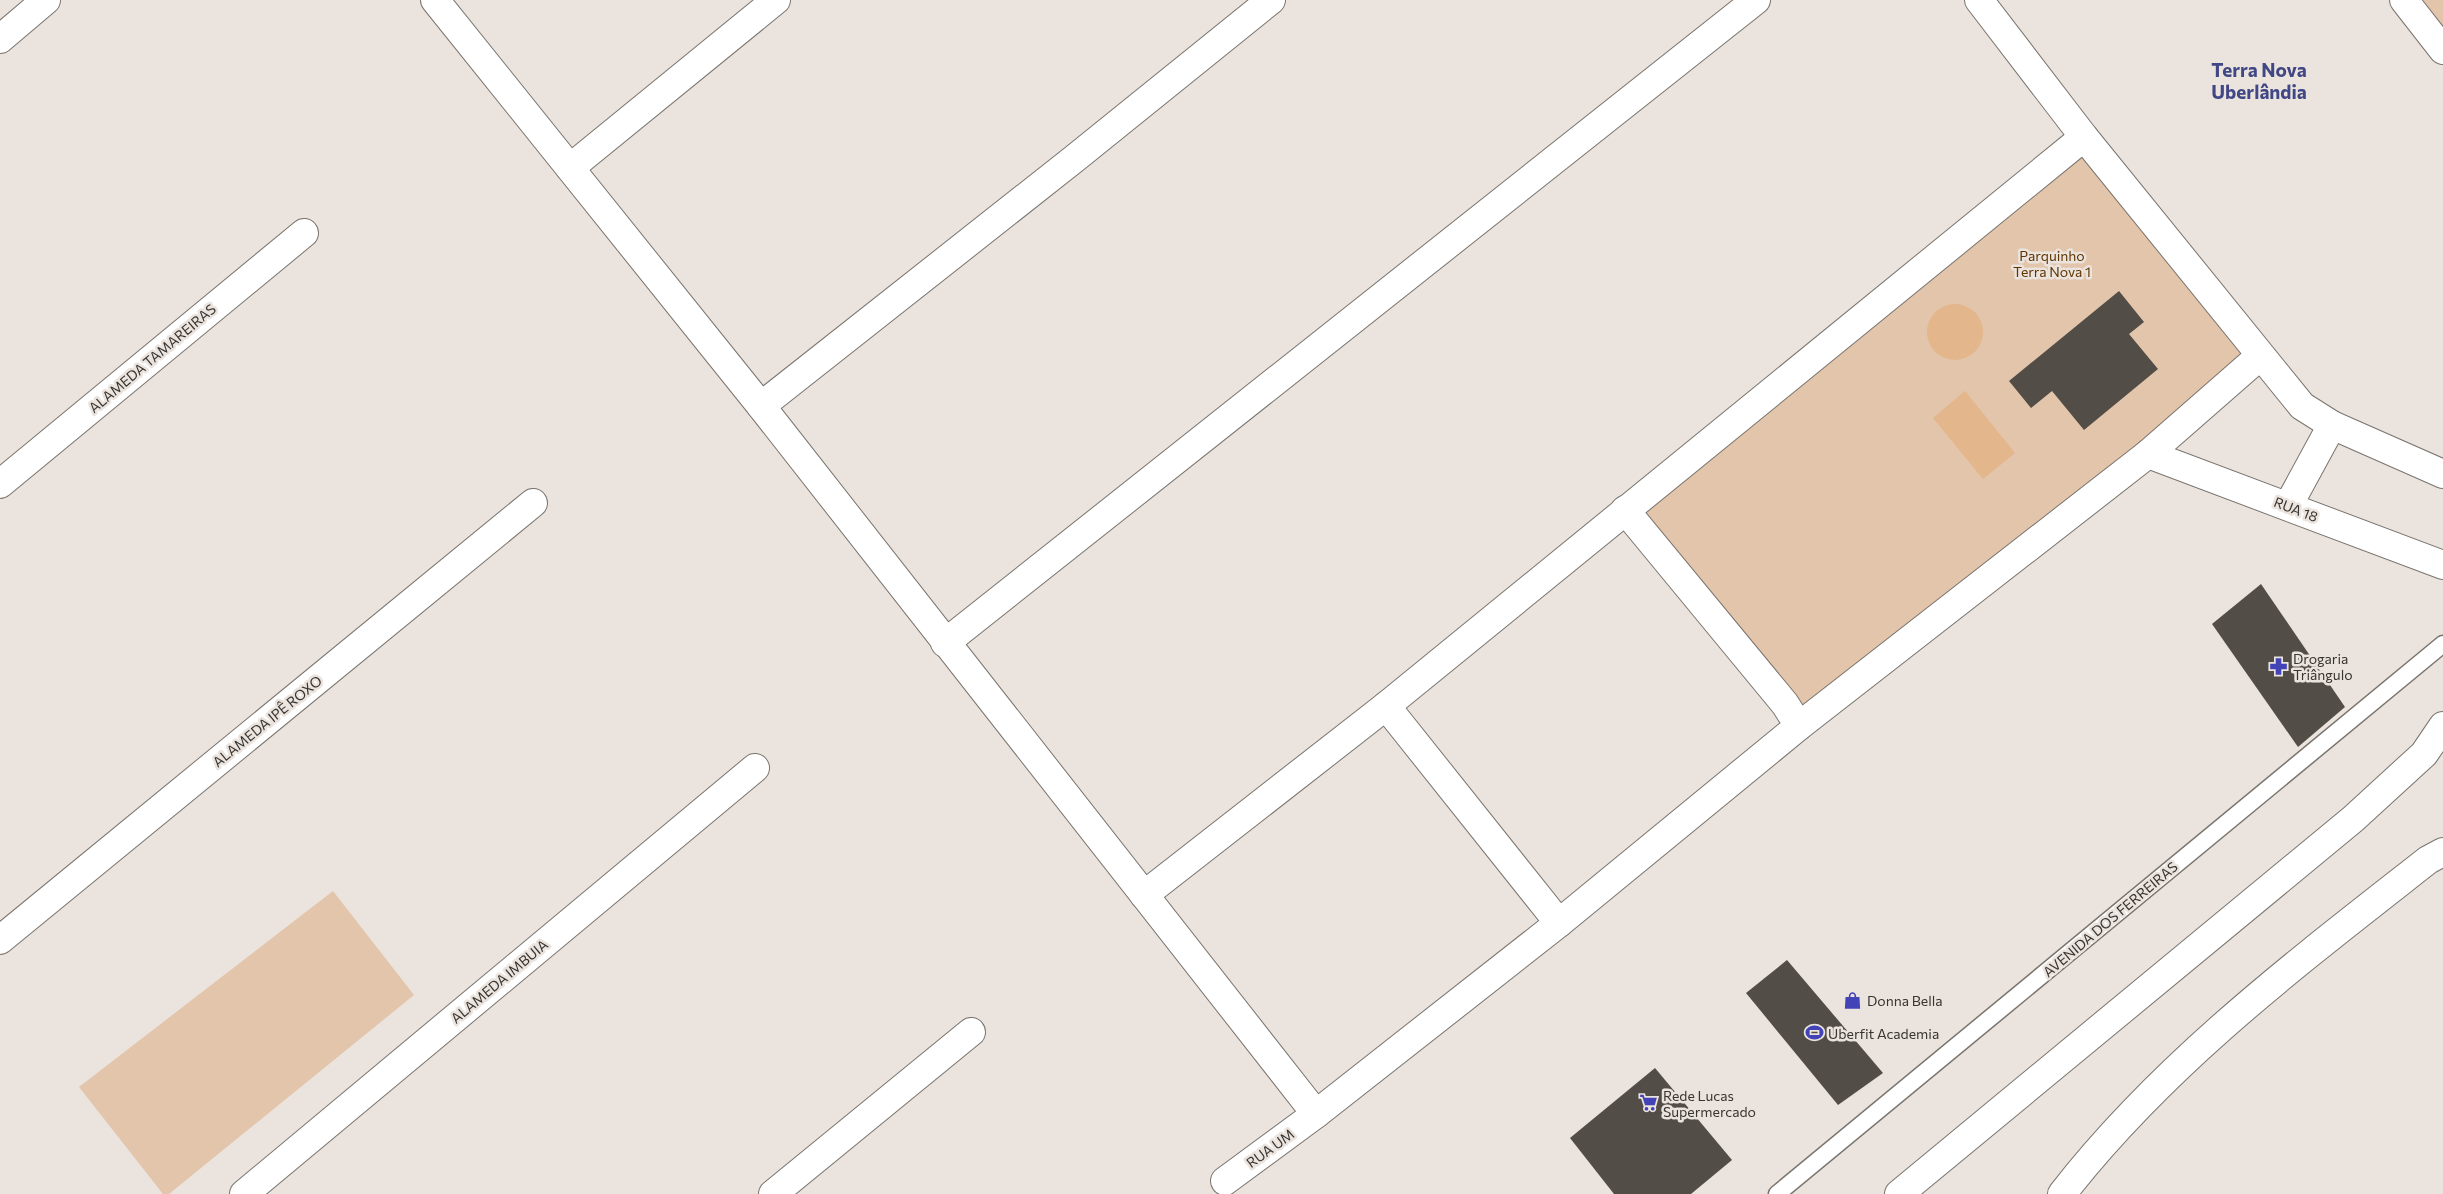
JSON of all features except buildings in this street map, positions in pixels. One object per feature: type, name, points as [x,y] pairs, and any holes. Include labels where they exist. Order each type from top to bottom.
[{"type":"street","points":[[0,39],[46,0]]},
{"type":"street","points":[[435,0],[761,406],[1316,1114]]},
{"type":"street","points":[[570,168],[776,0]]},
{"type":"street","points":[[761,406],[1074,160],[1271,0]]},
{"type":"street","points":[[945,643],[1756,0]]},
{"type":"street","points":[[1980,0],[2084,137],[2302,406],[2332,426],[2443,474]]},
{"type":"street","points":[[2404,0],[2443,50]]},
{"type":"street","points":[[1144,895],[1386,706],[2084,137]]},
{"type":"street","name":"ALAMEDA TAMAREIRAS","points":[[0,484],[304,233]]},
{"type":"street","name":"RUA UM","points":[[1225,1181],[1316,1114],[1559,924],[1799,726],[2148,454],[2260,356]]},
{"type":"street","points":[[2288,506],[2332,426]]},
{"type":"street","name":"RUA 18","points":[[2148,454],[2443,565]]},
{"type":"street","name":"ALAMEDA IPÊ ROXO","points":[[0,940],[533,503]]},
{"type":"street","points":[[1625,510],[1785,704],[1799,726]]},
{"type":"street","points":[[1386,706],[1559,924]]},
{"type":"street","points":[[1899,1194],[2353,819],[2424,754],[2443,726]]},
{"type":"street","name":"ALAMEDA IMBUIA","points":[[244,1194],[755,768]]},
{"type":"street","points":[[2062,1194],[2149,1094],[2283,973],[2428,860],[2443,852]]},
{"type":"street","points":[[773,1194],[971,1032]]},
{"type":"lane","name":"AVENIDA DOS FERREIRAS","points":[[1778,1194],[2443,644]]},
{"type":"green space","points":[[2404,0],[2443,0],[2443,50]]},
{"type":"green space","name":"Parquinho Terra Nova 1","points":[[2084,137],[2260,356],[1799,726],[1625,510]]},
{"type":"green space","points":[[333,891],[414,995],[169,1194],[163,1194],[79,1087]]},
{"type":"shaded area","points":[[1949,304],[1961,304],[1975,312],[1983,326],[1981,343],[1975,352],[1961,360],[1949,360],[1939,355],[1932,348],[1927,338],[1927,326],[1932,316],[1939,309]]},
{"type":"shaded area","points":[[1965,391],[2015,453],[1983,479],[1933,418]]},
{"type":"place","name":"Drogaria Triângulo","points":[[2279,666]]},
{"type":"place","name":"Donna Bella","points":[[1853,1000]]},
{"type":"place","name":"Uberfit Academia","points":[[1814,1033]]},
{"type":"place","name":"Rede Lucas Supermercado","points":[[1649,1103]]},
{"type":"district","name":"Terra Nova Uberlândia","points":[[2259,80]]}]
